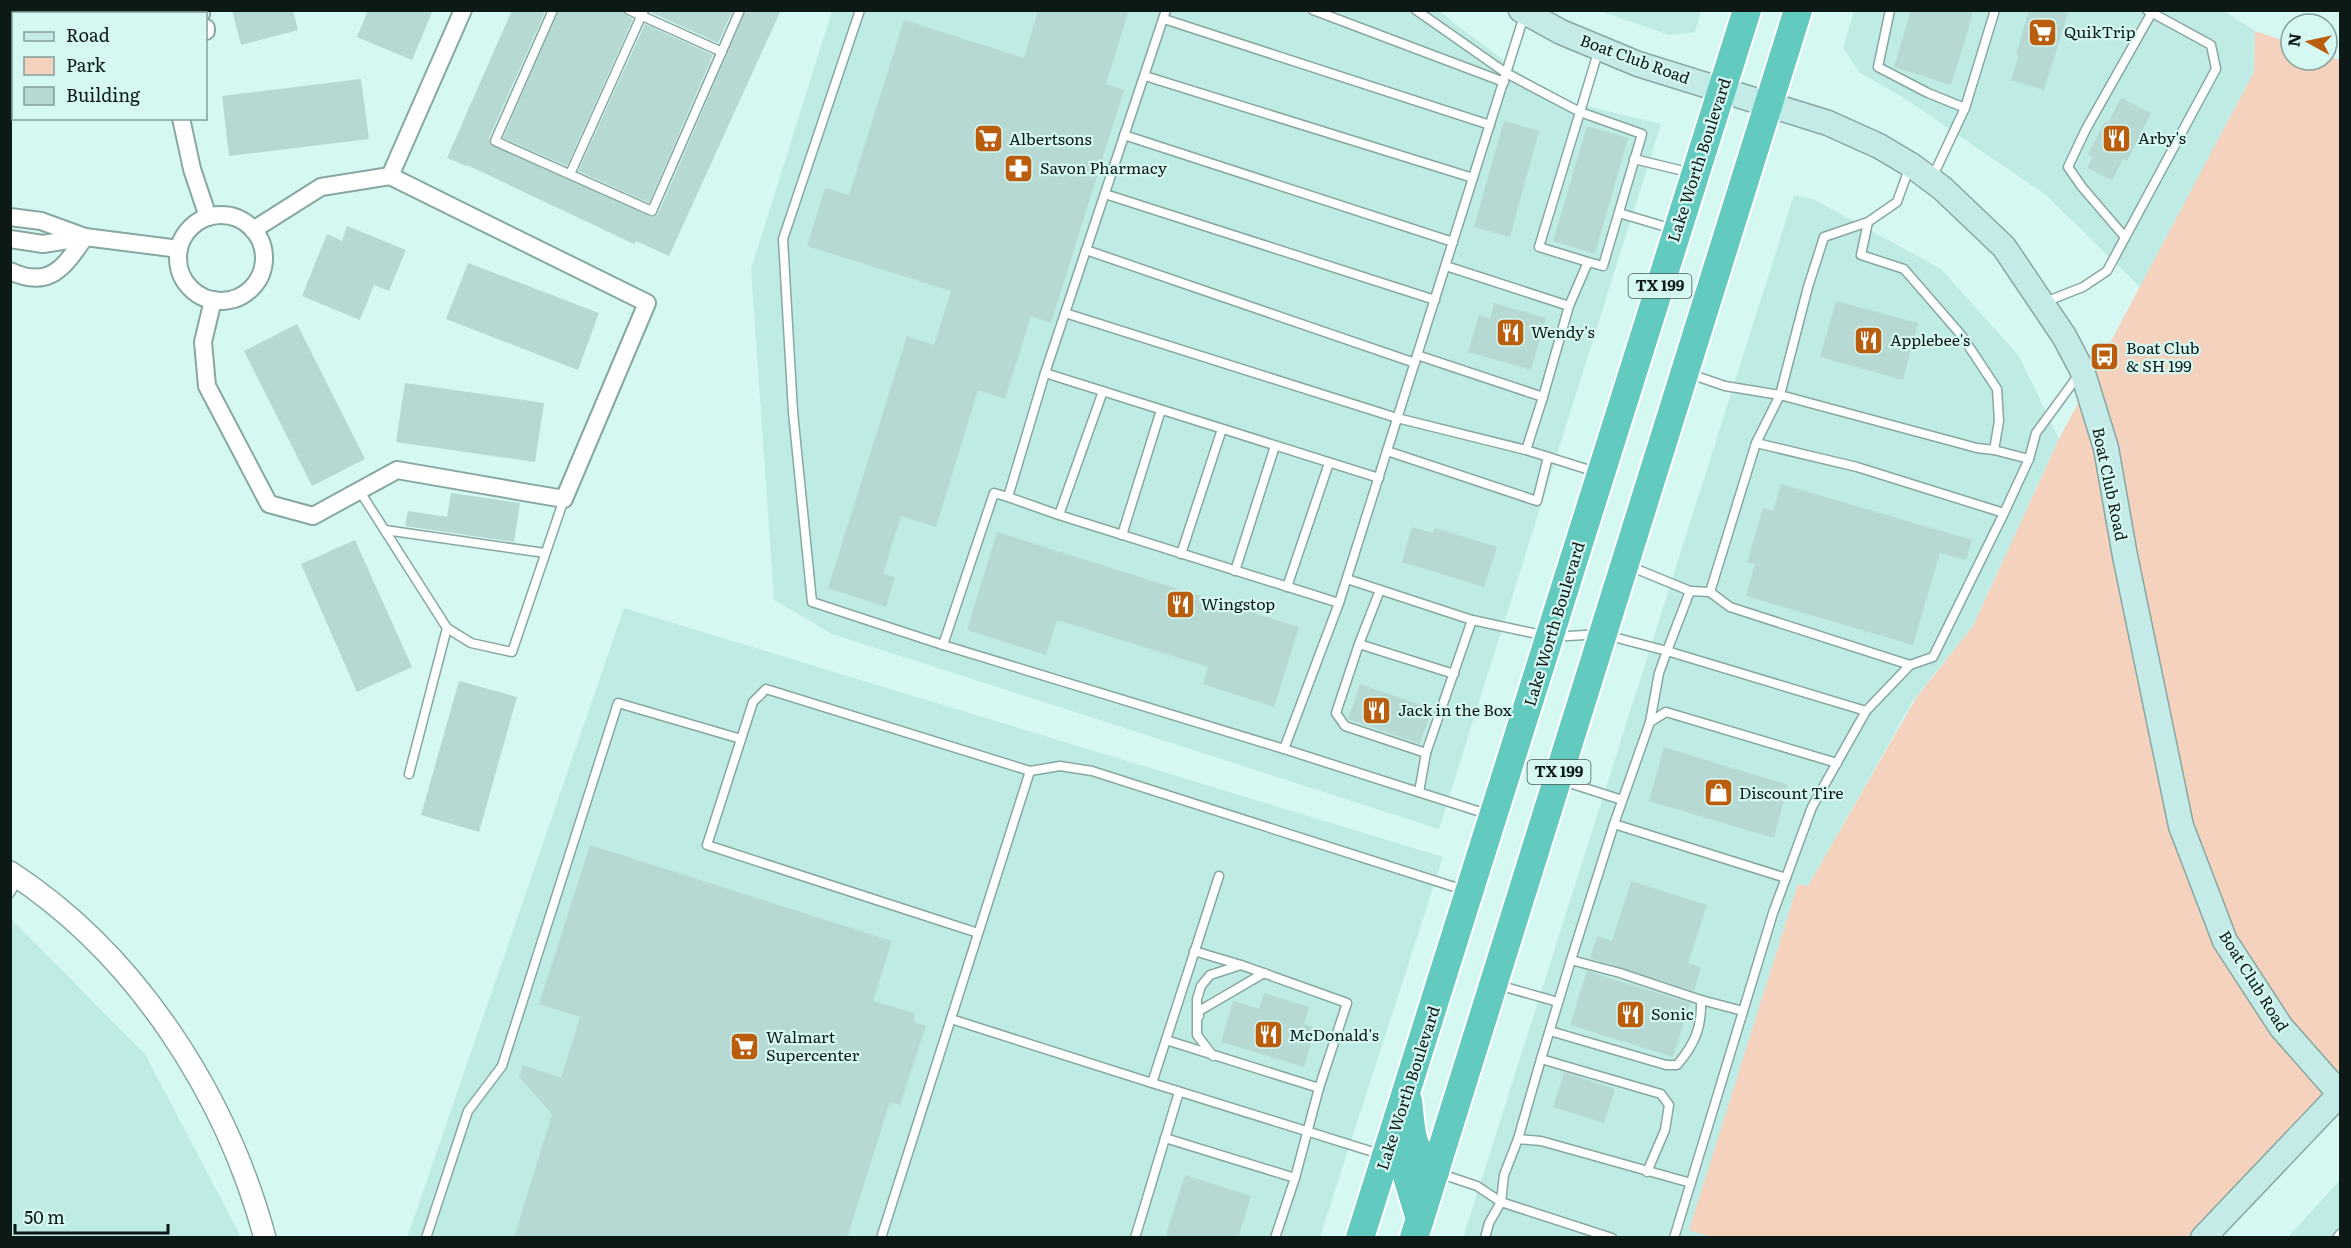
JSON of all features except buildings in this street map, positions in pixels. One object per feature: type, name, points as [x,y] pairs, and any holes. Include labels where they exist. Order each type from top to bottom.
[{"type":"highway","name":"Lake Worth Boulevard","points":[[1360,1238],[1747,10]]},
{"type":"highway","name":"TX 199","points":[[1417,1228],[1798,10]]},
{"type":"highway","points":[[1407,1092],[1413,1142],[1420,1157],[1435,1172]]},
{"type":"highway","points":[[1386,1156],[1399,1163],[1406,1173],[1417,1228]]},
{"type":"main road","name":"Boat Club Road","points":[[1523,12],[1638,64],[1828,123],[1879,146],[1931,180],[2004,247],[2064,336],[2082,370],[2106,447],[2125,556],[2181,826],[2225,941],[2281,1027],[2340,1094]]},
{"type":"main road","points":[[2203,1238],[2340,1094]]},
{"type":"street","points":[[390,176],[463,10]]},
{"type":"street","points":[[181,120],[192,169],[208,217]]},
{"type":"street","points":[[213,300],[203,342],[207,386],[269,504],[313,516],[397,470],[564,499],[647,303],[390,176],[321,186],[253,230]]},
{"type":"street","points":[[222,215],[236,218],[253,230],[263,249],[264,264],[259,278],[251,289],[240,297],[226,301],[200,296],[189,287],[178,262],[179,249],[185,234],[195,224],[208,217],[222,215]]},
{"type":"street","points":[[10,218],[41,221],[85,237],[179,249]]},
{"type":"street","points":[[10,239],[43,244],[85,237]]},
{"type":"street","points":[[10,271],[19,276],[45,278],[63,268],[85,237]]},
{"type":"street","points":[[13,881],[93,941],[140,992],[171,1034],[198,1077],[221,1123],[244,1176],[265,1238]]},
{"type":"lane","points":[[553,10],[495,141],[652,211],[740,10]]},
{"type":"lane","points":[[629,10],[643,13],[722,52]]},
{"type":"lane","points":[[860,10],[783,240],[793,412],[813,602],[1494,816]]},
{"type":"lane","points":[[1313,10],[1505,77],[1580,112],[1642,134],[1603,266],[1539,247],[1580,112],[1599,48]]},
{"type":"lane","points":[[1416,10],[1505,77]]},
{"type":"lane","points":[[1890,10],[1878,67],[1928,93],[1965,108]]},
{"type":"lane","points":[[1931,180],[1965,108],[1995,10]]},
{"type":"lane","points":[[1284,749],[1347,579],[1505,77],[1523,12]]},
{"type":"lane","points":[[2042,304],[2083,287],[2107,271],[2216,69],[2211,45],[2149,12],[2068,167],[2082,188],[2124,236]]},
{"type":"lane","points":[[570,174],[643,13]]},
{"type":"lane","points":[[1008,497],[1045,373],[1165,15],[1490,125]]},
{"type":"lane","points":[[1144,76],[1473,178]]},
{"type":"lane","points":[[1125,135],[1453,242]]},
{"type":"lane","points":[[1634,159],[1695,174]]},
{"type":"lane","points":[[1710,592],[1756,443],[1780,395],[1808,287],[1824,237],[1868,222],[1897,202],[1911,165]]},
{"type":"lane","points":[[1105,194],[1435,300]]},
{"type":"lane","points":[[1619,213],[1677,230]]},
{"type":"lane","points":[[1868,222],[1861,255],[1904,269],[1962,336],[1997,389],[1999,421],[1994,450]]},
{"type":"lane","points":[[1086,250],[1416,359],[1543,397]]},
{"type":"lane","points":[[1526,450],[1569,306],[1588,262]]},
{"type":"lane","points":[[1446,266],[1569,306]]},
{"type":"lane","points":[[1065,313],[1397,418],[1526,450],[1600,474]]},
{"type":"lane","points":[[1674,1238],[1743,1011],[1786,878],[1812,807],[1866,711],[1910,665],[1933,657],[2030,459],[2036,433],[2082,370]]},
{"type":"lane","points":[[1684,372],[1725,386],[1780,395],[1977,448],[2030,459]]},
{"type":"lane","points":[[1045,373],[1378,478]]},
{"type":"lane","points":[[1059,515],[1103,392]]},
{"type":"lane","points":[[1122,535],[1161,410]]},
{"type":"lane","points":[[1181,554],[1222,429]]},
{"type":"lane","points":[[1756,443],[1857,468],[2004,513]]},
{"type":"lane","points":[[1235,570],[1275,446]]},
{"type":"lane","points":[[1387,452],[1538,501],[1548,457]]},
{"type":"lane","points":[[1287,587],[1329,463]]},
{"type":"lane","points":[[359,490],[447,628],[471,643],[512,652],[564,499]]},
{"type":"lane","points":[[944,645],[994,493],[1339,603]]},
{"type":"lane","points":[[385,530],[545,553]]},
{"type":"lane","points":[[1625,565],[1690,591],[1710,592],[1730,607],[1910,665]]},
{"type":"lane","points":[[1347,579],[1472,620],[1551,637],[1602,634],[1866,711]]},
{"type":"lane","points":[[1380,590],[1336,713],[1345,726],[1426,753]]},
{"type":"lane","points":[[1486,1236],[1489,1223],[1501,1202],[1504,1176],[1518,1138],[1571,960],[1614,824],[1650,722],[1659,673],[1690,591]]},
{"type":"lane","points":[[1419,792],[1426,753],[1472,620]]},
{"type":"lane","points":[[409,774],[447,628]]},
{"type":"lane","points":[[1359,644],[1454,674]]},
{"type":"lane","points":[[978,933],[707,845],[753,702],[766,689],[1030,771],[1060,766],[1092,771],[1470,892]]},
{"type":"lane","points":[[426,1238],[468,1111],[502,1066],[618,703],[741,739]]},
{"type":"lane","points":[[1650,722],[1666,712],[1837,763]]},
{"type":"lane","points":[[881,1238],[1030,771]]},
{"type":"lane","points":[[1557,778],[1623,800]]},
{"type":"lane","points":[[1614,824],[1786,878]]},
{"type":"lane","points":[[1152,1083],[1219,876]]},
{"type":"lane","points":[[1194,951],[1241,965],[1347,1003],[1319,1088],[1295,1178],[1275,1238]]},
{"type":"lane","points":[[1571,960],[1743,1011]]},
{"type":"lane","points":[[1213,1056],[1197,1035],[1197,999],[1201,986],[1210,975],[1241,965]]},
{"type":"lane","points":[[1197,1035],[1199,1011],[1264,973]]},
{"type":"lane","points":[[1494,983],[1558,1002]]},
{"type":"lane","points":[[1550,1030],[1666,1065],[1677,1065],[1690,1050],[1702,1020],[1701,1000]]},
{"type":"lane","points":[[951,1019],[1386,1156]]},
{"type":"lane","points":[[1166,1040],[1319,1088]]},
{"type":"lane","points":[[1541,1059],[1661,1094],[1669,1105],[1665,1130],[1647,1172]]},
{"type":"lane","points":[[1135,1238],[1179,1092]]},
{"type":"lane","points":[[1165,1138],[1295,1178]]},
{"type":"lane","points":[[1518,1138],[1541,1140],[1691,1183]]},
{"type":"lane","points":[[1435,1172],[1477,1186],[1501,1202],[1612,1238]]},
{"type":"lane","points":[[2337,1238],[2340,1234]]},
{"type":"shaded area","points":[[1854,10],[2224,11],[2255,31],[2254,72],[2141,288],[2046,195],[1901,96],[1860,73],[1843,48]]},
{"type":"shaded area","points":[[832,11],[1439,11],[1553,98],[1661,124],[1439,829],[832,634],[774,600],[751,269]]},
{"type":"shaded area","points":[[1600,11],[1701,11],[1695,32],[1669,35]]},
{"type":"shaded area","points":[[1794,195],[1815,200],[1941,269],[2019,356],[2059,439],[1973,626],[1912,702],[1808,887],[1798,884],[1690,1230],[1715,1237],[1463,1238]]},
{"type":"shaded area","points":[[624,608],[1443,857],[1320,1237],[407,1238]]},
{"type":"shaded area","points":[[11,919],[145,1054],[241,1237],[11,1237]]},
{"type":"shaded area","points":[[2340,1180],[2340,1237],[2288,1237]]},
{"type":"green space","points":[[2255,31],[2279,39],[2279,72],[2339,72],[2340,60],[2340,1081],[2199,1237],[1715,1238],[1689,1230],[1798,884],[1808,886],[1916,698],[1973,626],[2059,439],[2254,72]]},
{"type":"place","name":"QuikTrip","points":[[2043,32]]},
{"type":"place","name":"Arby's","points":[[2117,138]]},
{"type":"place","name":"Albertsons","points":[[988,139]]},
{"type":"place","name":"Savon Pharmacy","points":[[1019,168]]},
{"type":"place","name":"Wendy's","points":[[1510,332]]},
{"type":"place","name":"Applebee's","points":[[1869,340]]},
{"type":"place","name":"Boat Club & SH 199","points":[[2105,357]]},
{"type":"place","name":"Wingstop","points":[[1180,604]]},
{"type":"place","name":"Jack in the Box","points":[[1377,710]]},
{"type":"place","name":"Discount Tire","points":[[1718,793]]},
{"type":"place","name":"Sonic","points":[[1630,1014]]},
{"type":"place","name":"McDonald's","points":[[1268,1035]]},
{"type":"place","name":"Walmart Supercenter","points":[[745,1046]]}]
